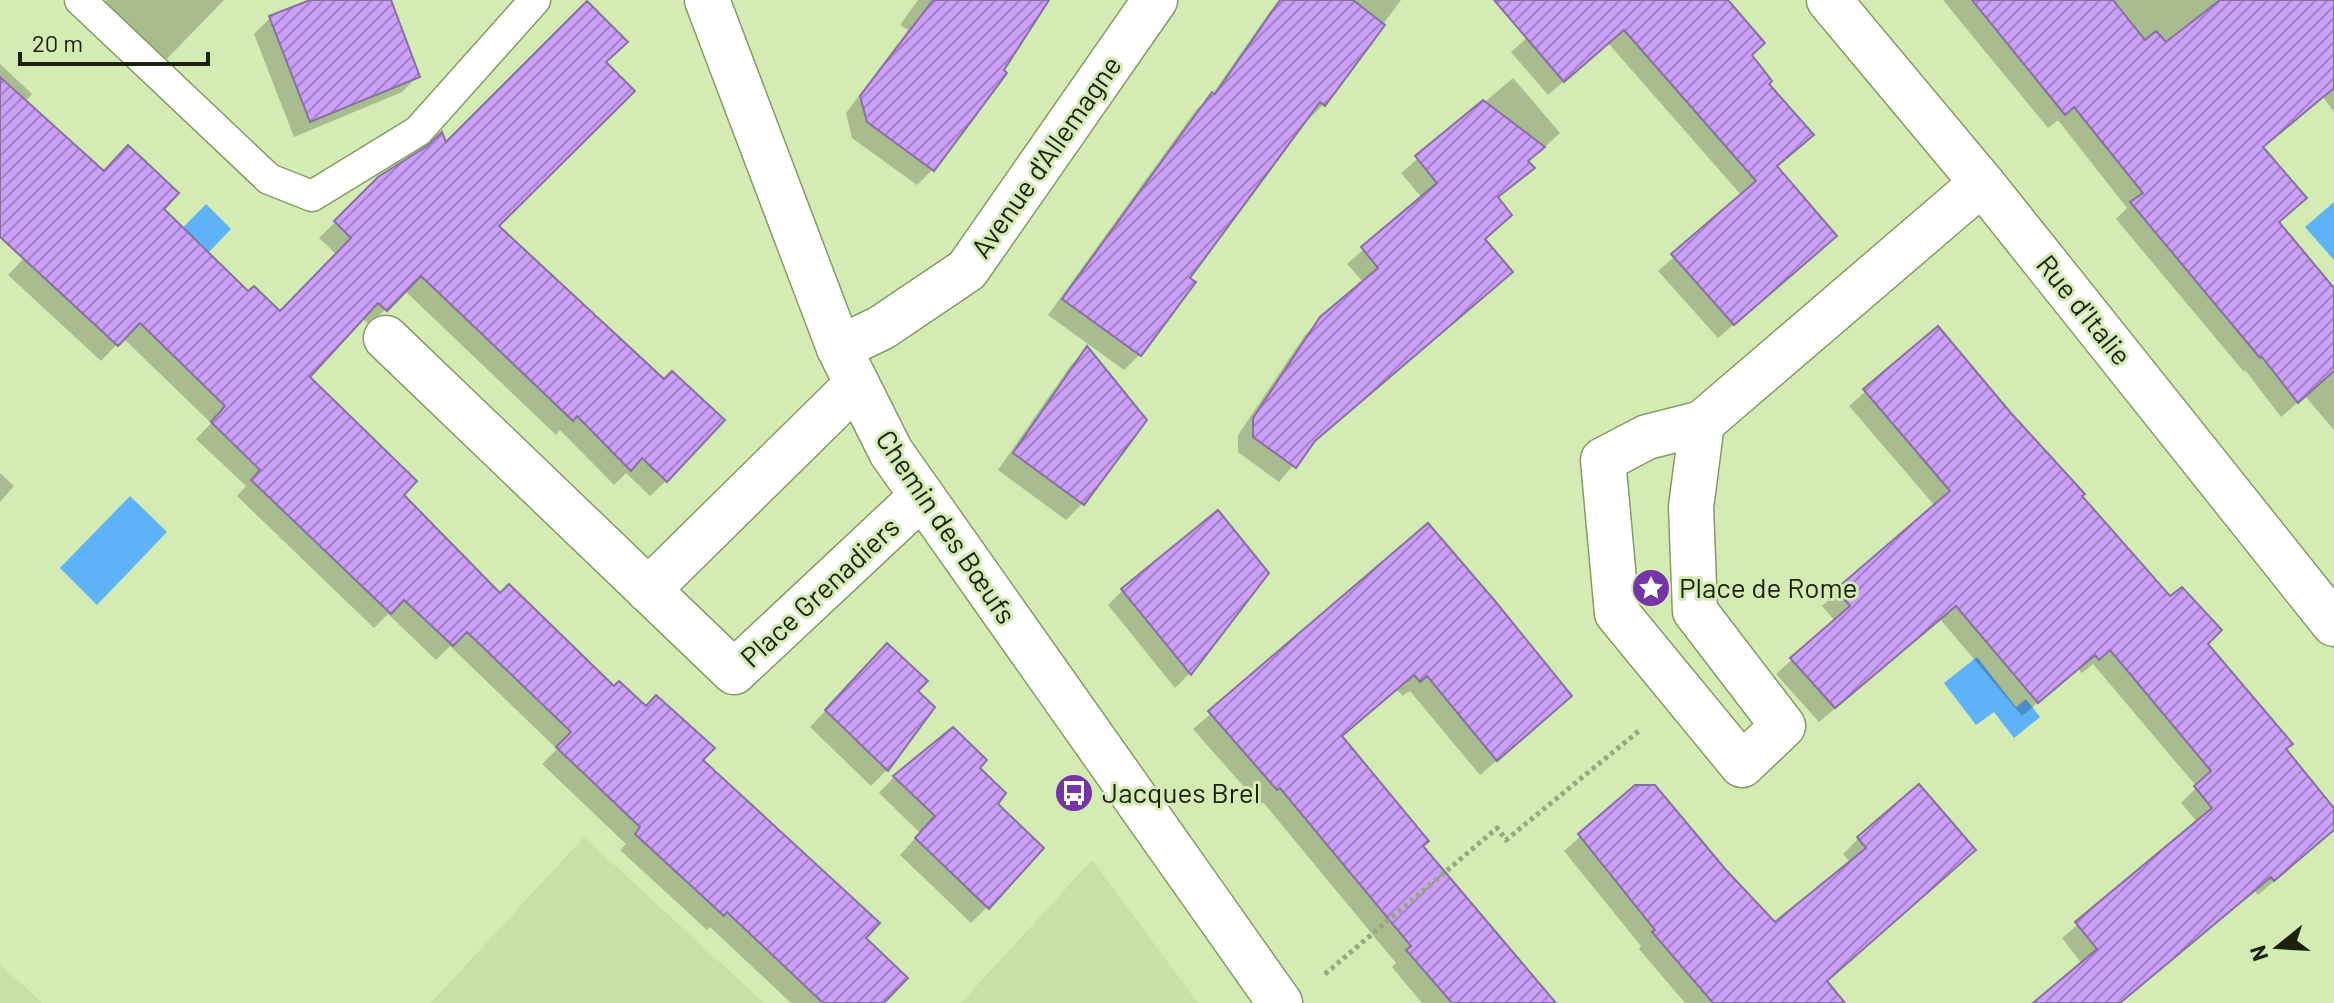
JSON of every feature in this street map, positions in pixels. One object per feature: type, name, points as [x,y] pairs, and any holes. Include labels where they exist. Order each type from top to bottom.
[{"type":"street","name":"Chemin des Bœufs","points":[[707,0],[848,366],[891,452],[1072,713],[1298,993]]},
{"type":"street","name":"Avenue d'Allemagne","points":[[848,366],[881,328],[967,270],[1155,0]]},
{"type":"street","name":"Rue d'Italie","points":[[1829,0],[1982,183],[2334,624]]},
{"type":"street","points":[[1702,423],[1691,507],[1695,611],[1783,726],[1742,765],[1617,613],[1603,460],[1647,437],[1702,423],[1982,183]]},
{"type":"street","name":"Place Grenadiers","points":[[386,338],[734,672],[922,496]]},
{"type":"street","points":[[648,590],[848,366]]},
{"type":"lane","points":[[80,0],[269,179],[312,196],[418,131],[535,0]]},
{"type":"path","points":[[1298,993],[1497,828],[1506,840],[1683,695]]},
{"type":"shaded area","points":[[584,837],[764,1003],[431,1003]]},
{"type":"shaded area","points":[[1092,860],[1198,1003],[961,1003]]},
{"type":"shaded area","points":[[0,964],[42,1003],[0,1003]]},
{"type":"water","points":[[2334,202],[2334,260],[2305,227]]},
{"type":"water","points":[[206,204],[231,229],[182,280],[156,255]]},
{"type":"water","points":[[130,496],[167,532],[97,605],[60,568]]},
{"type":"water","points":[[1977,657],[2016,707],[2026,699],[2040,717],[2014,738],[1994,712],[1976,725],[1944,683]]},
{"type":"building","points":[[310,0],[391,0],[420,77],[310,122],[269,16]]},
{"type":"building","points":[[933,0],[1049,0],[1004,70],[1007,73],[934,171],[867,122],[860,96]]},
{"type":"building","points":[[1280,0],[1353,0],[1385,25],[1325,106],[1320,102],[1190,278],[1196,282],[1141,356],[1062,299],[1212,92],[1215,94]]},
{"type":"building","points":[[1494,0],[1728,0],[1765,43],[1752,55],[1772,81],[1769,84],[1814,135],[1777,166],[1837,236],[1734,325],[1671,254],[1756,181],[1624,30],[1564,82]]},
{"type":"building","points":[[1972,0],[2113,0],[2145,40],[2156,31],[2166,42],[2220,0],[2334,0],[2334,88],[2263,147],[2307,198],[2279,222],[2334,288],[2334,371],[2298,403],[2130,202],[2143,193],[2074,107],[2065,115]]},
{"type":"building","points":[[587,1],[628,42],[606,62],[635,91],[499,226],[664,379],[672,371],[725,420],[667,482],[642,458],[631,471],[577,416],[573,421],[421,276],[387,311],[378,303],[310,377],[417,481],[404,495],[500,593],[509,584],[614,686],[619,681],[646,706],[656,695],[715,748],[703,760],[880,923],[866,938],[908,978],[884,1003],[823,1003],[727,912],[724,916],[635,834],[640,827],[556,747],[571,732],[467,632],[453,646],[404,600],[391,614],[251,480],[260,470],[211,422],[225,406],[140,323],[118,346],[0,237],[0,77],[104,171],[128,145],[179,193],[164,209],[248,291],[254,286],[280,311],[351,238],[334,221],[378,177],[427,146],[442,132],[446,142]]},
{"type":"building","points":[[1483,100],[1545,147],[1528,161],[1535,168],[1498,197],[1512,215],[1485,239],[1513,272],[1315,441],[1296,468],[1253,437],[1253,418],[1320,317],[1378,268],[1361,247],[1437,183],[1415,156]]},
{"type":"building","points":[[1938,326],[2170,596],[2182,587],[2222,630],[2208,644],[2293,744],[2286,749],[2334,808],[2334,830],[2274,881],[2271,877],[2120,1003],[2033,1003],[2097,949],[2075,922],[2212,808],[2194,786],[2211,771],[2110,650],[2099,660],[2095,655],[2038,703],[1956,606],[1835,708],[1790,658],[1850,606],[1836,589],[1950,491],[1863,389]]},
{"type":"building","points":[[1087,346],[1147,420],[1084,505],[1013,453]]},
{"type":"building","points":[[1218,510],[1269,573],[1191,675],[1121,589]]},
{"type":"building","points":[[1428,523],[1572,696],[1497,761],[1427,676],[1420,682],[1414,675],[1342,736],[1429,841],[1423,846],[1556,1003],[1452,1003],[1406,950],[1411,946],[1280,788],[1277,790],[1208,711]]},
{"type":"building","points":[[887,643],[928,681],[918,691],[935,707],[888,771],[825,710]]},
{"type":"building","points":[[953,727],[987,760],[980,768],[1006,793],[998,804],[1044,848],[989,909],[915,838],[935,816],[893,776]]},
{"type":"building","points":[[1919,784],[1976,850],[1827,981],[1845,1003],[1713,1003],[1652,932],[1655,930],[1578,834],[1635,785],[1655,785],[1726,870],[1775,922],[1866,848],[1857,837]]},
{"type":"place","name":"Place de Rome","points":[[1651,588]]},
{"type":"place","name":"Jacques Brel","points":[[1074,793]]}]
